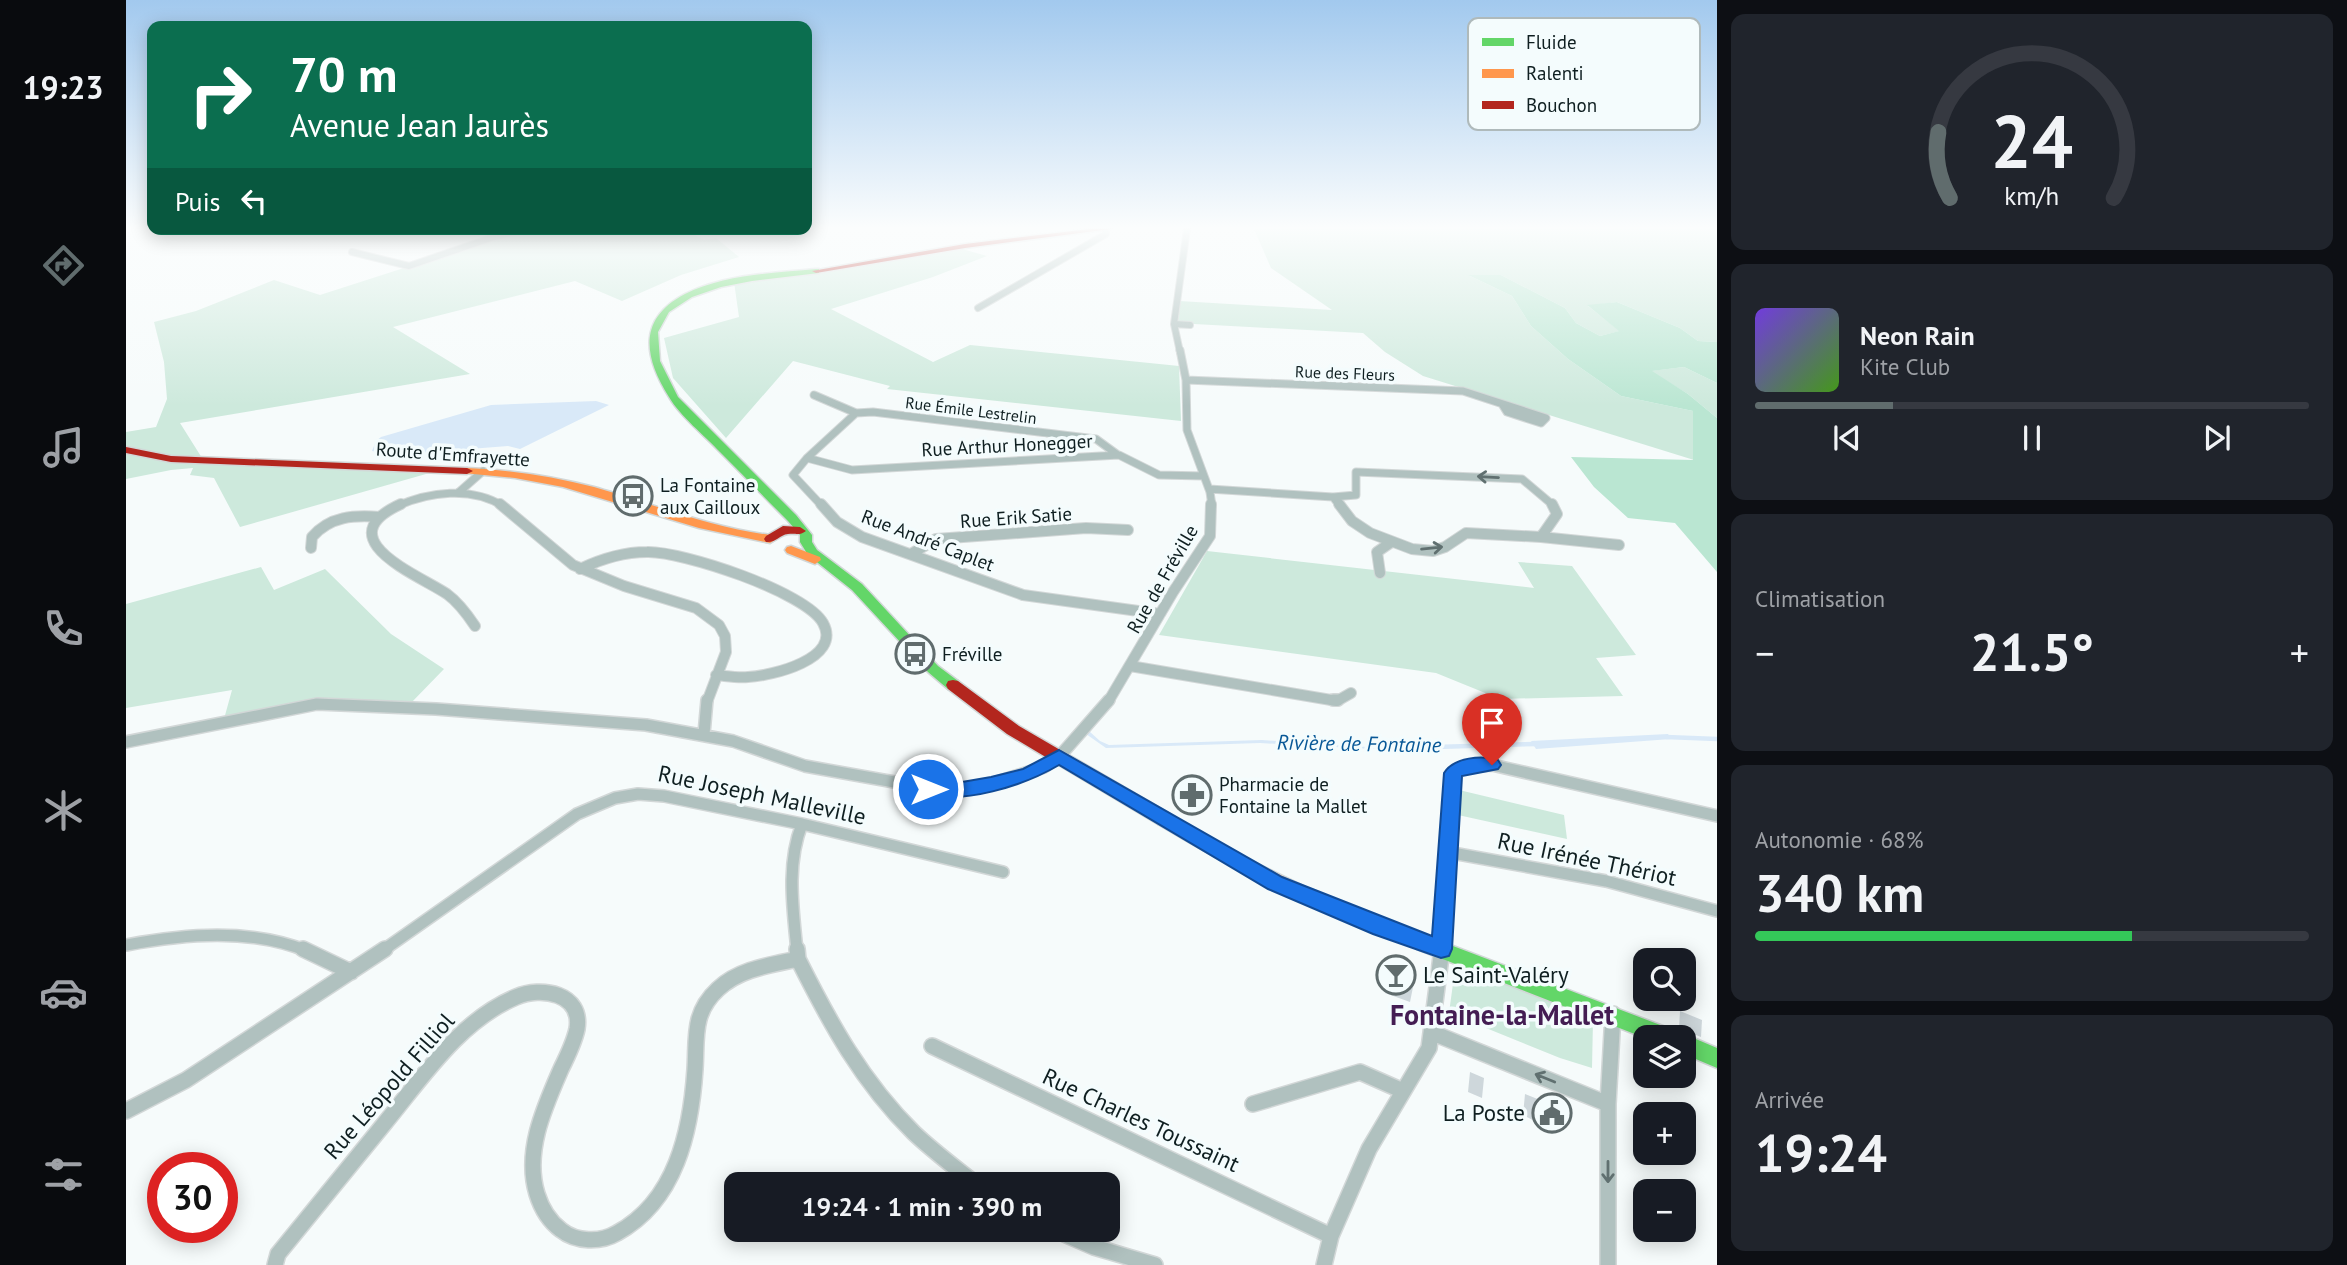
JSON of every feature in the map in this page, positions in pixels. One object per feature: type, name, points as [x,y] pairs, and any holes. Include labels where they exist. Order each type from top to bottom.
[{"type":"street","points":[[704,288],[675,304],[654,326],[650,343],[653,359],[662,379],[674,398],[780,507],[812,552],[876,606],[948,682],[1013,730],[1275,883],[1368,923],[1639,1025]]},
{"type":"street","points":[[978,308],[1013,288]]},
{"type":"street","name":"Rue de Fréville","points":[[126,742],[317,704],[587,719],[704,734],[805,766],[928,789],[962,789],[1029,774],[1059,757],[1107,705],[1160,614],[1210,536],[1212,509],[1209,489],[1186,430],[1186,380],[1174,324],[1179,288]]},
{"type":"street","points":[[1174,324],[1190,325]]},
{"type":"street","name":"Rue des Fleurs","points":[[1186,380],[1463,391],[1546,418],[1541,423],[1507,412],[1502,404]]},
{"type":"street","points":[[807,458],[856,412],[814,395]]},
{"type":"street","name":"Rue Émile Lestrelin","points":[[856,412],[1096,439],[1119,455]]},
{"type":"street","name":"Route d'Emfrayette","points":[[126,450],[171,459],[202,461],[483,471],[591,490],[738,536],[803,537]]},
{"type":"street","name":"Rue Arthur Honegger","points":[[807,458],[852,470],[1119,455],[1151,474],[1163,477],[1204,476]]},
{"type":"street","name":"Rue André Caplet","points":[[807,458],[793,475],[837,522],[862,537],[1023,595],[1160,614]]},
{"type":"street","points":[[458,493],[483,471]]},
{"type":"street","points":[[1209,489],[1333,497],[1356,495],[1356,472],[1522,479],[1553,505],[1557,514],[1541,537]]},
{"type":"street","points":[[475,626],[464,609],[446,593],[398,568],[386,558],[373,534],[374,526],[380,517],[414,499],[458,493],[495,502],[508,509],[542,542],[580,569],[709,615],[725,635],[724,656],[708,697],[704,734]]},
{"type":"street","points":[[1333,497],[1352,522],[1390,543],[1433,551],[1466,533],[1619,545]]},
{"type":"street","points":[[780,507],[784,522],[771,544],[777,548],[791,550],[838,572]]},
{"type":"street","points":[[312,548],[312,537],[326,524],[355,516],[380,517]]},
{"type":"street","name":"Rue Erik Satie","points":[[911,554],[936,539],[1086,528],[1128,530]]},
{"type":"street","points":[[791,550],[803,537]]},
{"type":"street","points":[[1380,573],[1377,552],[1390,543]]},
{"type":"street","points":[[580,569],[601,559],[660,552],[713,566],[776,591],[818,616],[824,625],[827,634],[823,647],[816,655],[797,666],[749,677],[716,675]]},
{"type":"street","points":[[1130,666],[1337,701],[1351,693]]},
{"type":"street","points":[[1324,1265],[1331,1236],[1369,1149],[1429,1048],[1433,1033],[1453,773],[1474,764],[1492,765],[1717,816]]},
{"type":"street","name":"Rue Joseph Malleville","points":[[126,1111],[186,1080],[351,972],[577,814],[615,798],[638,794],[664,796],[802,824],[1003,872]]},
{"type":"street","points":[[802,824],[795,842],[791,886],[798,959],[835,1033],[875,1090],[915,1134],[961,1172]]},
{"type":"street","name":"Rue Irénée Thériot","points":[[1447,852],[1606,881],[1717,911]]},
{"type":"street","points":[[126,945],[180,936],[221,934],[294,944],[326,955],[351,972]]},
{"type":"street","name":"Rue Léopold Filliol","points":[[275,1265],[278,1254],[444,1051],[472,1024],[499,1006],[524,993],[544,989],[567,999],[577,1018],[576,1034],[544,1108],[533,1143],[534,1178],[540,1203],[553,1223],[569,1236],[585,1241],[608,1238],[630,1226],[668,1185],[690,1128],[698,1016],[707,1000],[719,986],[734,976],[755,968],[798,959]]},
{"type":"street","points":[[1608,1265],[1608,1104],[1613,1014]]},
{"type":"street","points":[[1433,1033],[1608,1104]]},
{"type":"street","name":"Rue Charles Toussaint","points":[[932,1046],[1331,1236]]},
{"type":"street","points":[[1696,1049],[1717,1058]]},
{"type":"street","points":[[1253,1104],[1360,1072],[1403,1091]]},
{"type":"street","points":[[1083,1242],[1155,1265]]},
{"type":"green space","points":[[254,288],[299,288],[320,295],[342,288],[547,288],[393,327],[470,374],[180,423],[202,458],[433,472],[240,527],[214,478],[190,475],[193,468],[126,479],[126,432],[156,427],[167,399],[164,362],[154,322],[196,311]]},
{"type":"green space","points":[[592,288],[651,288],[622,301]]},
{"type":"green space","points":[[735,288],[898,288],[831,309],[933,362],[970,345],[1179,366],[1181,421],[887,389],[890,386],[793,361],[726,438],[673,378],[664,338],[739,317]]},
{"type":"green space","points":[[1300,288],[1495,288],[1512,296],[1531,326],[1568,359],[1621,396],[1693,411],[1694,460],[1423,376],[1385,352],[1363,333],[1176,323],[1179,301],[1332,310]]},
{"type":"green space","points":[[1495,288],[1526,288],[1565,308],[1576,323],[1600,336],[1619,331],[1587,305],[1617,302],[1680,328],[1698,341],[1717,342],[1717,383],[1684,367],[1652,371],[1688,394],[1717,418],[1717,572],[1675,523],[1628,518],[1594,487],[1571,457],[1693,460],[1693,411],[1621,396],[1568,359],[1531,326],[1512,296]]},
{"type":"green space","points":[[1526,288],[1717,288],[1717,342],[1698,341],[1680,328],[1617,302],[1588,306],[1620,331],[1600,336],[1576,323],[1565,308]]},
{"type":"green space","points":[[1684,367],[1717,383],[1717,418],[1688,394],[1650,371]]},
{"type":"green space","points":[[1207,551],[1534,588],[1518,562],[1572,566],[1636,655],[1596,658],[1623,696],[1500,699],[1436,673],[1159,635]]},
{"type":"green space","points":[[261,567],[274,590],[325,569],[391,634],[444,669],[410,704],[317,703],[224,719],[232,690],[126,708],[126,604]]},
{"type":"green space","points":[[1459,790],[1564,815],[1567,839],[1458,815]]},
{"type":"green space","points":[[1465,967],[1582,1011],[1593,1020],[1592,1068],[1560,1058],[1449,1013],[1455,969]]},
{"type":"water","points":[[596,401],[609,405],[520,449],[508,446],[393,455],[372,451],[381,437],[491,405]]},
{"type":"water","points":[[1089,731],[1109,745],[1262,740],[1368,747],[1382,744],[1441,747],[1371,749],[1260,743],[1106,748],[1086,734]]},
{"type":"water","points":[[1668,734],[1671,739],[1536,749],[1531,741]]},
{"type":"building","name":"Pharmacie de Fontaine la Mallet","points":[[1191,781],[1207,789],[1194,812],[1175,802]]},
{"type":"building","points":[[1379,964],[1415,977],[1410,1002],[1385,993],[1388,976],[1377,972]]},
{"type":"building","points":[[1680,1011],[1702,1020],[1701,1037],[1696,1035],[1696,1025],[1679,1025]]},
{"type":"building","points":[[1470,1072],[1484,1078],[1482,1098],[1468,1092]]},
{"type":"building","points":[[1525,1094],[1560,1108],[1559,1129],[1551,1126],[1550,1129],[1523,1115]]},
{"type":"waterway","name":"Rivière de Fontaine","points":[[1666,737],[1717,739]]},
{"type":"waterway","name":"Rivière de Fontaine","points":[[1436,747],[1536,744]]},
{"type":"traffic: fast","points":[[710,288],[689,295],[666,311],[654,332],[655,361],[674,398],[792,518],[806,535],[806,542],[812,552],[857,587],[933,669],[953,685]]},
{"type":"traffic: fast","points":[[1424,943],[1635,1025]]},
{"type":"traffic: fast","points":[[1696,1049],[1717,1058]]},
{"type":"traffic: slow","points":[[467,471],[563,483],[703,526],[770,539]]},
{"type":"traffic: slow","points":[[791,550],[815,560]]},
{"type":"traffic: slow","points":[[1164,819],[1233,860],[1321,903],[1424,943]]},
{"type":"traffic: jam","points":[[126,450],[171,459],[202,461],[467,471]]},
{"type":"traffic: jam","points":[[770,539],[783,530],[800,531]]},
{"type":"traffic: jam","points":[[953,685],[1013,730],[1164,819]]},
{"type":"place","name":"La Fontaine aux Cailloux","points":[[633,496]]},
{"type":"place","name":"Fréville","points":[[915,654]]},
{"type":"place","name":"Pharmacie de Fontaine la Mallet","points":[[1192,795]]},
{"type":"place","name":"Le Saint-Valéry","points":[[1396,975]]},
{"type":"place","name":"La Poste","points":[[1552,1113]]},
{"type":"district","name":"Fontaine-la-Mallet","points":[[1502,1015]]},
{"type":"route","points":[[928,789],[962,789],[991,784],[1029,774],[1059,757],[1275,883],[1380,928],[1441,949],[1453,773],[1474,764],[1492,765]]}]
